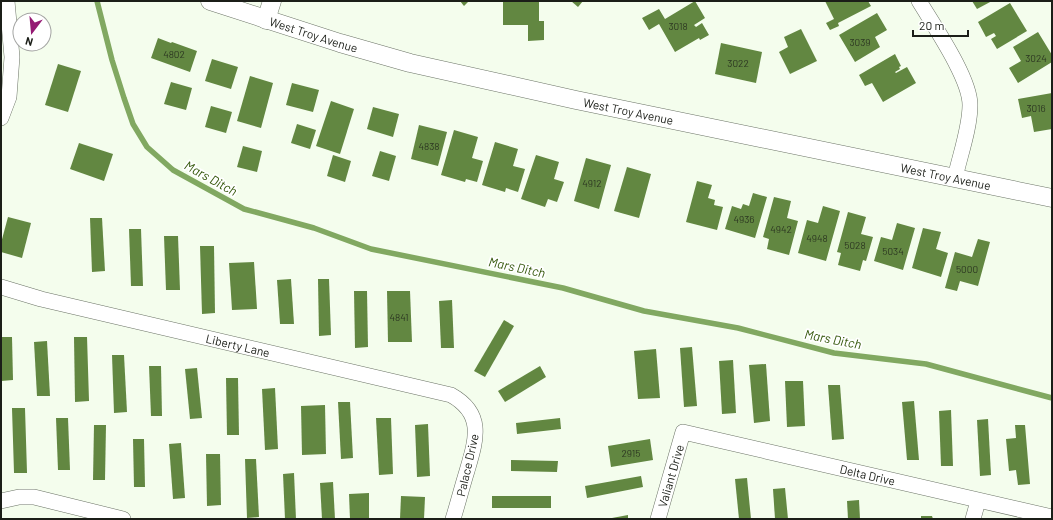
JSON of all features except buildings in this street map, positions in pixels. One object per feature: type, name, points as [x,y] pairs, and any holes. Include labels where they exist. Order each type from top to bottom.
[{"type":"street","points":[[1,118],[9,97],[12,57],[7,1]]},
{"type":"street","name":"West Troy Avenue","points":[[210,1],[340,43],[417,65],[576,100],[1052,198]]},
{"type":"street","points":[[266,20],[272,1]]},
{"type":"street","points":[[919,1],[951,55],[968,89],[970,106],[968,126],[955,178]]},
{"type":"street","name":"Liberty Lane","points":[[1,287],[41,299],[444,393],[460,400],[470,412]]},
{"type":"street","name":"Palace Drive","points":[[454,519],[475,441],[475,426],[470,412]]},
{"type":"street","name":"Delta Drive","points":[[683,432],[1052,517]]},
{"type":"street","name":"Valiant Drive","points":[[658,519],[683,432]]},
{"type":"street","points":[[1,501],[29,497],[69,513],[123,519]]},
{"type":"street","points":[[973,519],[978,501]]},
{"type":"waterway","name":"Mars Ditch","points":[[97,1],[112,60],[124,98],[133,124],[147,147],[173,170],[244,209],[314,228],[371,249],[563,288],[644,311],[738,328],[834,353],[926,364],[1052,398]]}]
